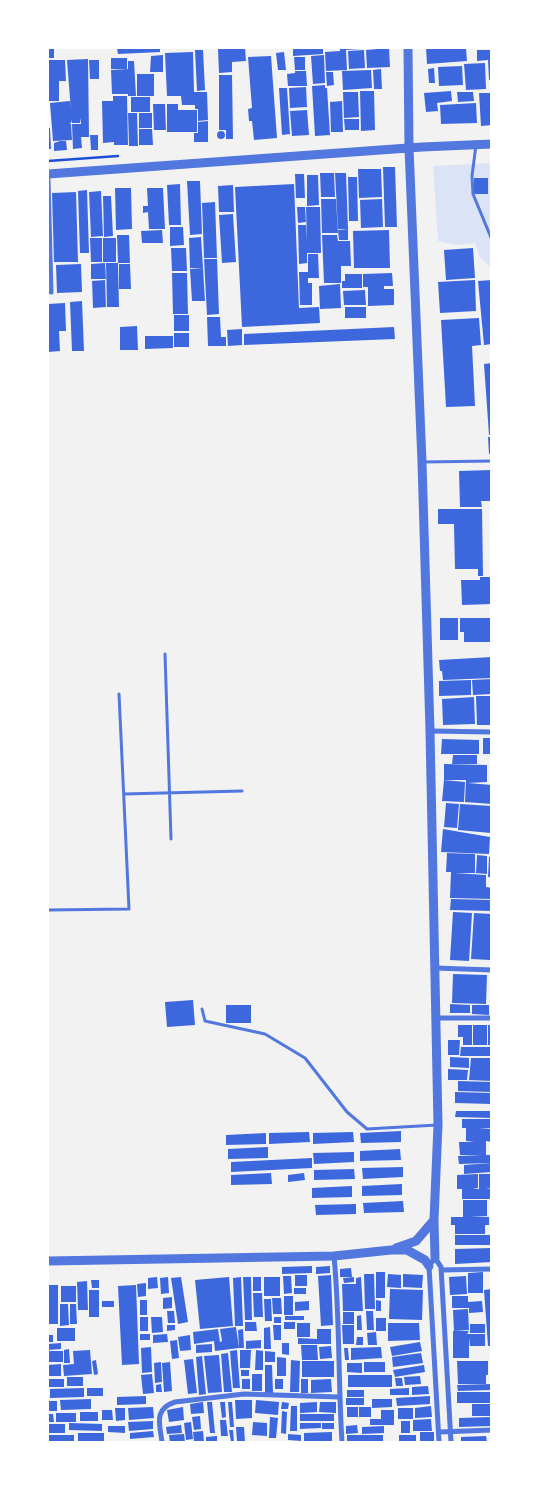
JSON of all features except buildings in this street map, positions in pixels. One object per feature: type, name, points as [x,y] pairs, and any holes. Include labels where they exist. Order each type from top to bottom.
[{"type":"street","points":[[408,48],[409,148],[422,462],[430,732],[438,1125],[434,1220],[435,1258],[441,1267],[451,1442]]},
{"type":"street","points":[[48,174],[409,148],[492,144]]},
{"type":"street","points":[[48,180],[51,292]]},
{"type":"street","points":[[430,732],[492,732]]},
{"type":"street","points":[[435,968],[492,970]]},
{"type":"street","points":[[436,1018],[492,1018]]},
{"type":"street","points":[[391,1250],[416,1241],[434,1220]]},
{"type":"street","points":[[48,1261],[334,1256],[407,1250],[425,1260],[429,1266],[439,1442]]},
{"type":"street","points":[[334,1256],[342,1442]]},
{"type":"street","points":[[429,1266],[435,1258]]},
{"type":"street","points":[[441,1270],[492,1270]]},
{"type":"street","points":[[162,1442],[159,1423],[160,1415],[168,1405],[244,1394],[339,1397]]},
{"type":"street","points":[[439,1432],[492,1430]]},
{"type":"lane","points":[[476,145],[472,194],[492,240]]},
{"type":"lane","points":[[422,462],[492,461]]},
{"type":"lane","points":[[165,654],[171,839]]},
{"type":"lane","points":[[48,910],[129,909],[119,694]]},
{"type":"lane","points":[[124,794],[242,791]]},
{"type":"lane","points":[[202,1009],[205,1021],[265,1034],[305,1058],[347,1112],[367,1128],[438,1125]]},
{"type":"shaded area","points":[[491,163],[491,267],[480,258],[475,243],[456,245],[438,241],[433,166]]}]
